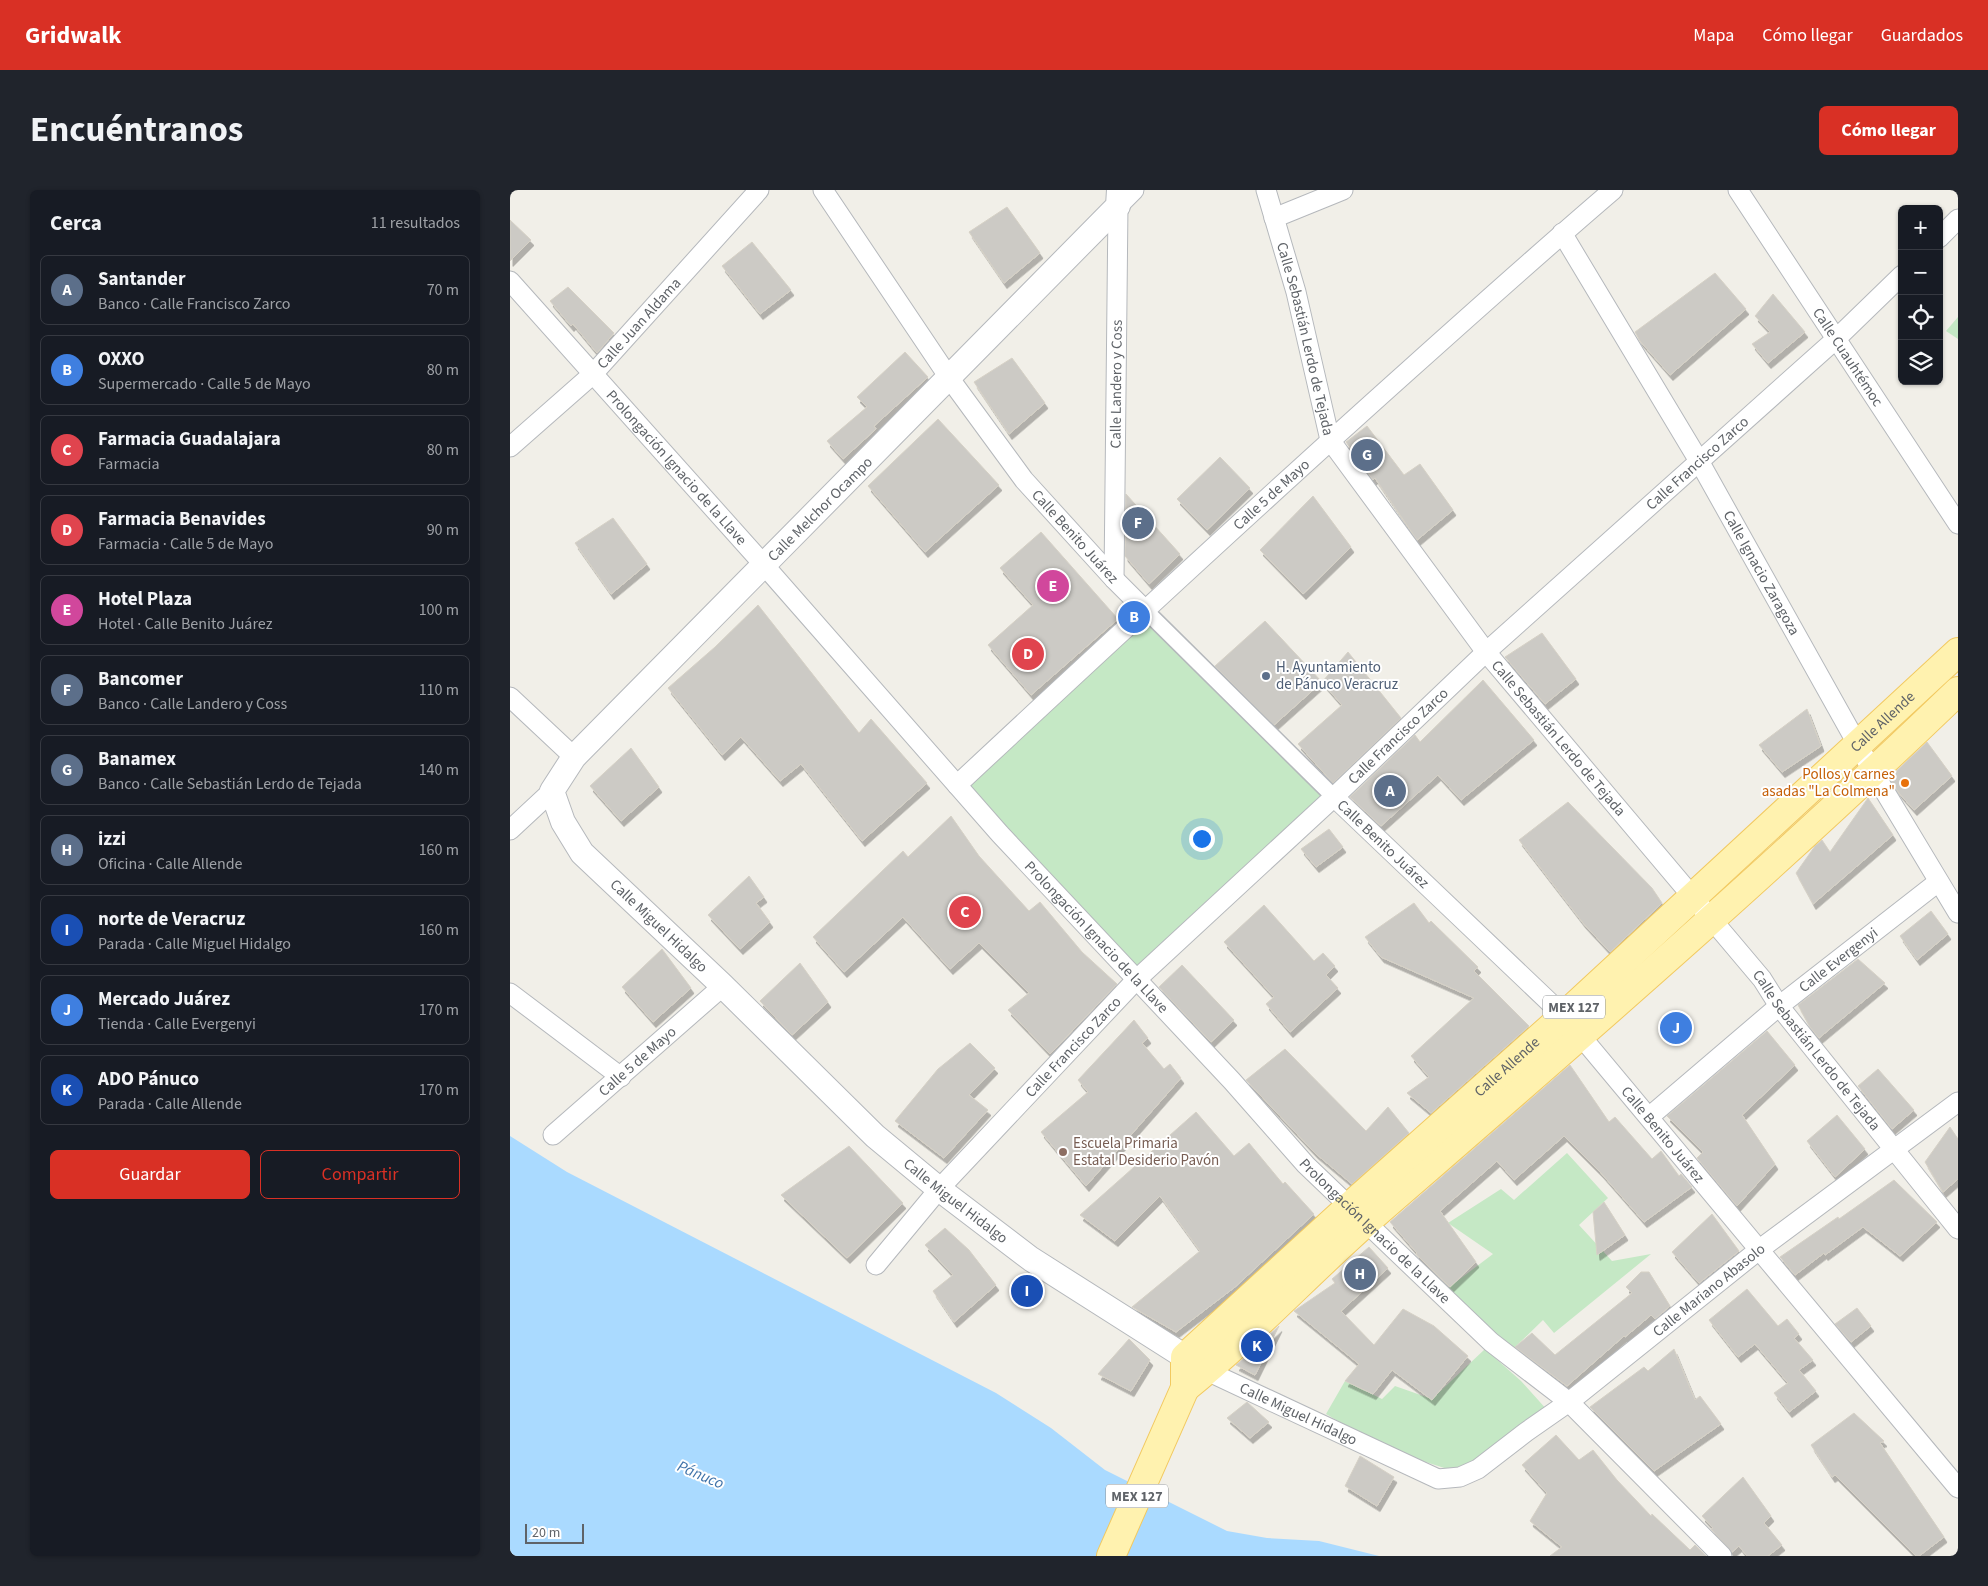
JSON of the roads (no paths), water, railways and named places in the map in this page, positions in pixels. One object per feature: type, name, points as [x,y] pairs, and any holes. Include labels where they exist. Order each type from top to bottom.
[{"type":"main road","name":"Calle Allende","points":[[1573,1025],[1693,897],[1958,652]]},
{"type":"main road","name":"Calle Allende","points":[[1196,1364],[1358,1214],[1573,1025],[1712,918],[1873,772],[1958,691]]},
{"type":"main road","name":"MEX 127","points":[[1111,1556],[1196,1364]]},
{"type":"street","name":"Calle Juan Aldama","points":[[510,448],[593,374],[759,190]]},
{"type":"street","name":"Calle Benito Juárez","points":[[823,190],[950,379],[1024,480],[1114,579],[1144,609],[1334,797],[1573,1025],[1958,1488]]},
{"type":"street","name":"Calle Sebastián Lerdo de Tejada","points":[[1266,190],[1296,292],[1330,440],[1486,652],[1762,979],[1779,1006],[1958,1229]]},
{"type":"street","points":[[1274,218],[1343,190]]},
{"type":"street","name":"Calle 5 de Mayo","points":[[958,785],[1144,609],[1330,440],[1562,233],[1613,190]]},
{"type":"street","name":"Calle Cuauhtémoc","points":[[1738,190],[1958,524]]},
{"type":"street","name":"Calle Melchor Ocampo","points":[[514,818],[552,791],[574,758],[950,379],[1124,195]]},
{"type":"street","name":"Calle Landero y Coss","points":[[1114,579],[1124,195]]},
{"type":"street","points":[[1943,234],[1958,219]]},
{"type":"street","name":"Calle Ignacio Zaragoza","points":[[1562,233],[1699,461],[1873,772],[1958,913]]},
{"type":"street","name":"Calle Francisco Zarco","points":[[876,1265],[939,1189],[1136,980],[1334,797],[1486,652],[1836,340],[1898,279]]},
{"type":"street","name":"Prolongación Ignacio de la Llave","points":[[510,281],[1045,884],[1232,1081],[1306,1165],[1491,1342],[1569,1402],[1722,1556]]},
{"type":"street","points":[[510,697],[574,758]]},
{"type":"street","name":"Calle Miguel Hidalgo","points":[[552,791],[563,822],[582,853],[723,986],[875,1136],[939,1189],[1031,1259],[1196,1364],[1438,1479],[1460,1477]]},
{"type":"street","name":"Calle Evergenyi","points":[[1649,1117],[1779,1006],[1938,882]]},
{"type":"street","name":"Calle 5 de Mayo","points":[[553,1135],[723,986]]},
{"type":"street","points":[[510,994],[621,1077]]},
{"type":"street","name":"Calle Mariano Abasolo","points":[[1460,1477],[1478,1469],[1569,1402],[1760,1249],[1958,1102]]},
{"type":"water","name":"Pánuco","points":[[510,1136],[567,1172],[996,1393],[1051,1428],[1105,1470],[1227,1531],[1267,1538],[1319,1541],[1379,1556],[510,1556]]},
{"type":"place","name":"Banamex","points":[[1367,455]]},
{"type":"place","name":"Bancomer","points":[[1138,523]]},
{"type":"place","name":"Hotel Plaza","points":[[1053,586]]},
{"type":"place","name":"OXXO","points":[[1134,617]]},
{"type":"place","name":"Farmacia Benavides","points":[[1028,654]]},
{"type":"place","name":"H. Ayuntamiento de Pánuco Veracruz","points":[[1266,676]]},
{"type":"place","name":"Pollos y carnes asadas \"La Colmena\"","points":[[1905,783]]},
{"type":"place","name":"Santander","points":[[1390,791]]},
{"type":"place","name":"Farmacia Guadalajara","points":[[965,912]]},
{"type":"place","name":"Mercado Juárez","points":[[1676,1028]]},
{"type":"place","name":"Escuela Primaria Estatal Desiderio Pavón","points":[[1063,1152]]},
{"type":"place","name":"izzi","points":[[1360,1274]]},
{"type":"place","name":"norte de Veracruz","points":[[1027,1291]]},
{"type":"place","name":"ADO Pánuco","points":[[1257,1346]]}]
